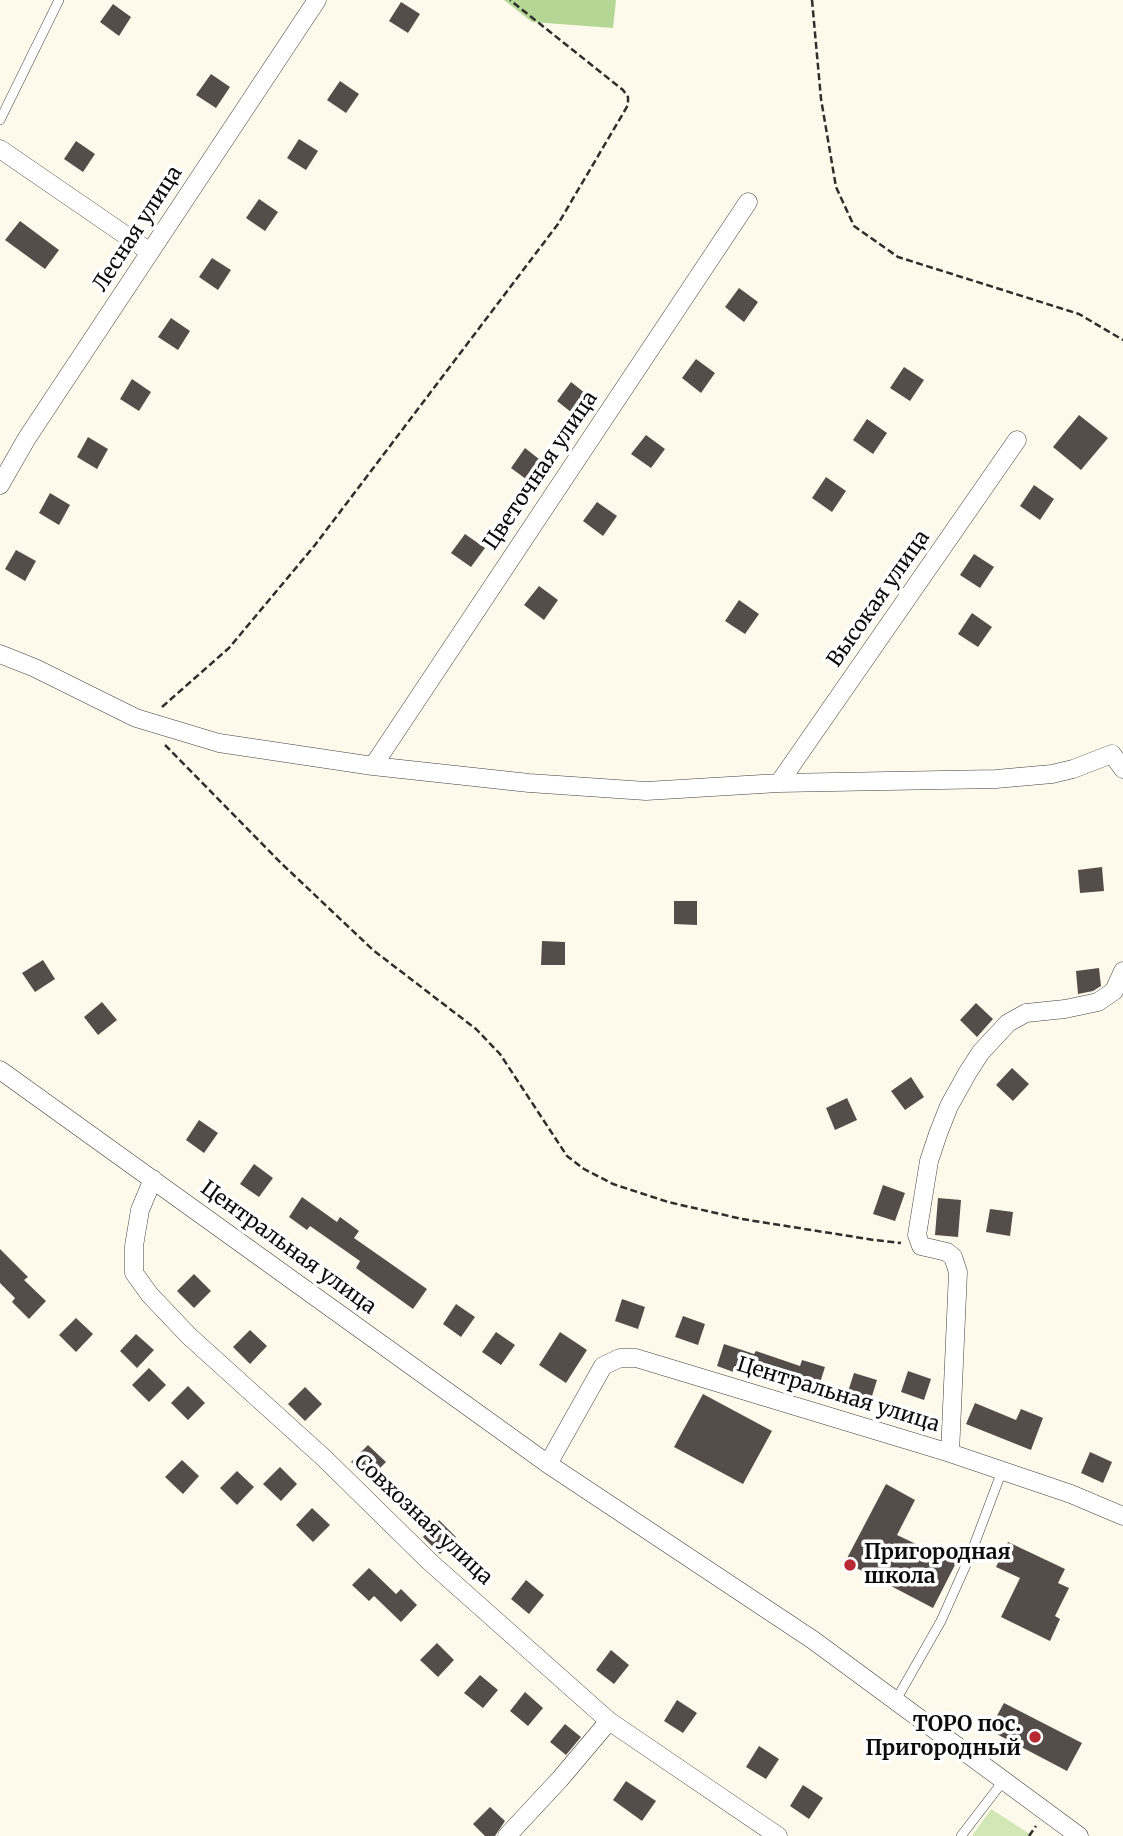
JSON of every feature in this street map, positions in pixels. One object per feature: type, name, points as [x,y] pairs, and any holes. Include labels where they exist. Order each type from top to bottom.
[{"type":"street","name":"Лесная улица","points":[[0,485],[27,438],[317,0]]},
{"type":"street","points":[[0,149],[150,252]]},
{"type":"street","name":"Цветочная улица","points":[[373,766],[748,202]]},
{"type":"street","name":"Высокая улица","points":[[779,783],[1017,440]]},
{"type":"street","points":[[0,654],[146,722],[219,743],[373,766],[529,783],[646,791],[779,783],[1034,777],[1073,769],[1112,754],[1123,769]]},
{"type":"street","points":[[950,1453],[958,1272],[956,1262],[947,1252],[926,1248],[919,1242],[917,1234],[929,1161],[938,1134],[950,1106],[981,1052],[997,1033],[1026,1013],[1098,1002],[1114,991],[1123,971]]},
{"type":"street","name":"Центральная улица","points":[[0,1070],[548,1464],[813,1640],[1079,1836]]},
{"type":"street","name":"Совхозная улица","points":[[153,1179],[140,1210],[134,1246],[134,1273],[150,1295],[189,1336],[324,1458],[430,1562],[610,1721],[778,1836]]},
{"type":"street","name":"Центральная улица","points":[[548,1464],[604,1366],[620,1358],[636,1358],[950,1453],[1071,1494],[1123,1516]]},
{"type":"street","points":[[507,1836],[610,1721]]},
{"type":"lane","points":[[0,120],[59,0]]},
{"type":"lane","points":[[896,1700],[941,1621],[970,1556],[1002,1471]]},
{"type":"lane","points":[[961,1836],[1004,1780]]},
{"type":"path","points":[[510,0],[623,90],[628,97],[628,105],[558,224],[315,545],[229,648],[146,722],[187,769],[373,950],[476,1029],[500,1054],[567,1156],[584,1169],[613,1184],[668,1202],[742,1219],[874,1240],[919,1242]]},
{"type":"path","points":[[811,0],[821,99],[836,187],[854,226],[898,257],[1079,314],[1123,340]]},
{"type":"green space","points":[[504,0],[616,0],[613,28],[532,22]]},
{"type":"green space","points":[[991,1809],[1033,1836],[972,1836]]},
{"type":"building","points":[[401,2],[420,14],[408,33],[389,21]]},
{"type":"building","points":[[113,4],[131,17],[119,36],[100,22]]},
{"type":"building","points":[[211,74],[230,87],[216,108],[196,95]]},
{"type":"building","points":[[340,81],[359,94],[346,113],[327,100]]},
{"type":"building","points":[[299,139],[318,151],[306,170],[287,158]]},
{"type":"building","points":[[76,141],[95,154],[83,172],[64,159]]},
{"type":"building","points":[[259,199],[278,212],[265,231],[246,218]]},
{"type":"building","points":[[20,221],[59,250],[45,269],[5,240]]},
{"type":"building","points":[[212,258],[231,270],[218,290],[199,277]]},
{"type":"building","points":[[739,288],[758,302],[744,322],[725,307]]},
{"type":"building","points":[[171,318],[190,331],[178,350],[158,337]]},
{"type":"building","points":[[696,359],[715,373],[701,393],[682,378]]},
{"type":"building","points":[[904,367],[924,380],[910,401],[890,388]]},
{"type":"building","points":[[132,379],[151,392],[139,411],[120,399]]},
{"type":"building","points":[[571,382],[590,397],[576,416],[557,401]]},
{"type":"building","points":[[1079,415],[1108,438],[1081,470],[1053,447]]},
{"type":"building","points":[[867,419],[887,433],[873,454],[853,440]]},
{"type":"building","points":[[646,435],[665,449],[651,468],[631,454]]},
{"type":"building","points":[[88,437],[108,449],[97,469],[77,457]]},
{"type":"building","points":[[525,448],[544,463],[530,482],[511,468]]},
{"type":"building","points":[[826,477],[846,491],[832,512],[812,498]]},
{"type":"building","points":[[1034,485],[1054,499],[1040,520],[1020,506]]},
{"type":"building","points":[[50,493],[70,505],[59,525],[39,513]]},
{"type":"building","points":[[597,502],[617,516],[603,536],[583,521]]},
{"type":"building","points":[[465,534],[485,548],[471,567],[451,553]]},
{"type":"building","points":[[16,550],[36,561],[25,581],[5,569]]},
{"type":"building","points":[[974,554],[994,567],[980,588],[960,575]]},
{"type":"building","points":[[539,586],[558,600],[544,620],[524,605]]},
{"type":"building","points":[[739,600],[759,614],[745,634],[725,621]]},
{"type":"building","points":[[972,613],[992,627],[978,647],[958,634]]},
{"type":"building","points":[[1102,867],[1104,891],[1080,893],[1078,870]]},
{"type":"building","points":[[674,901],[697,901],[697,925],[674,924]]},
{"type":"building","points":[[542,941],[565,942],[565,965],[541,965]]},
{"type":"building","points":[[43,960],[55,979],[35,992],[22,973]]},
{"type":"building","points":[[1099,968],[1101,986],[1078,994],[1076,971]]},
{"type":"building","points":[[102,1002],[117,1020],[98,1035],[84,1017]]},
{"type":"building","points":[[976,1003],[993,1019],[977,1037],[960,1020]]},
{"type":"building","points":[[1012,1068],[1029,1084],[1013,1101],[996,1085]]},
{"type":"building","points":[[911,1077],[924,1097],[905,1110],[891,1091]]},
{"type":"building","points":[[847,1098],[857,1120],[835,1130],[826,1108]]},
{"type":"building","points":[[199,1120],[218,1133],[204,1153],[186,1140]]},
{"type":"building","points":[[254,1164],[273,1178],[259,1197],[240,1184]]},
{"type":"building","points":[[883,1185],[905,1193],[895,1221],[873,1214]]},
{"type":"building","points":[[302,1197],[337,1222],[340,1217],[359,1231],[354,1238],[427,1289],[413,1309],[356,1268],[360,1261],[310,1226],[307,1230],[289,1217]]},
{"type":"building","points":[[938,1198],[961,1200],[958,1237],[935,1235]]},
{"type":"building","points":[[990,1209],[1013,1212],[1010,1236],[986,1232]]},
{"type":"building","points":[[0,1249],[28,1277],[24,1280],[46,1301],[29,1319],[12,1302],[15,1298],[0,1283]]},
{"type":"building","points":[[194,1274],[211,1291],[194,1308],[177,1291]]},
{"type":"building","points":[[622,1299],[645,1307],[638,1329],[615,1321]]},
{"type":"building","points":[[456,1304],[475,1317],[461,1337],[443,1324]]},
{"type":"building","points":[[683,1316],[705,1324],[698,1345],[675,1337]]},
{"type":"building","points":[[76,1318],[93,1334],[76,1352],[59,1335]]},
{"type":"building","points":[[250,1330],[267,1346],[250,1364],[233,1347]]},
{"type":"building","points":[[496,1332],[515,1345],[501,1365],[482,1352]]},
{"type":"building","points":[[560,1332],[587,1350],[566,1383],[539,1365]]},
{"type":"building","points":[[136,1334],[154,1350],[137,1368],[120,1351]]},
{"type":"building","points":[[724,1344],[754,1354],[756,1351],[800,1366],[802,1360],[825,1367],[818,1389],[773,1374],[771,1380],[741,1370],[739,1374],[717,1366]]},
{"type":"building","points":[[149,1368],[166,1385],[149,1402],[132,1385]]},
{"type":"building","points":[[908,1371],[931,1379],[924,1400],[901,1392]]},
{"type":"building","points":[[854,1373],[877,1380],[867,1412],[844,1404]]},
{"type":"building","points":[[188,1386],[205,1403],[188,1420],[171,1403]]},
{"type":"building","points":[[305,1387],[322,1404],[305,1421],[288,1404]]},
{"type":"building","points":[[703,1394],[772,1431],[743,1484],[674,1447]]},
{"type":"building","points":[[975,1403],[1016,1420],[1021,1409],[1043,1418],[1031,1450],[966,1424]]},
{"type":"building","points":[[368,1445],[386,1462],[369,1479],[351,1462]]},
{"type":"building","points":[[1090,1452],[1112,1462],[1103,1483],[1081,1473]]},
{"type":"building","points":[[182,1460],[199,1476],[183,1494],[165,1477]]},
{"type":"building","points":[[280,1467],[297,1484],[281,1501],[263,1484]]},
{"type":"building","points":[[237,1471],[254,1487],[237,1505],[220,1488]]},
{"type":"building","points":[[886,1484],[915,1500],[897,1535],[956,1563],[933,1608],[845,1562]]},
{"type":"building","points":[[312,1508],[330,1525],[313,1542],[296,1525]]},
{"type":"building","points":[[439,1520],[456,1537],[440,1554],[423,1537]]},
{"type":"building","points":[[1008,1542],[1065,1569],[1058,1583],[1069,1588],[1055,1616],[1060,1619],[1050,1641],[1001,1617],[1020,1578],[996,1567]]},
{"type":"building","points":[[369,1568],[396,1594],[401,1589],[417,1605],[401,1622],[374,1596],[369,1601],[352,1585]]},
{"type":"building","points":[[526,1580],[544,1595],[529,1614],[511,1599]]},
{"type":"building","points":[[437,1643],[454,1660],[438,1677],[420,1660]]},
{"type":"building","points":[[611,1650],[629,1665],[614,1684],[596,1670]]},
{"type":"building","points":[[480,1675],[498,1690],[483,1708],[464,1693]]},
{"type":"building","points":[[525,1692],[543,1708],[528,1726],[510,1711]]},
{"type":"building","points":[[677,1700],[697,1713],[683,1733],[664,1721]]},
{"type":"building","name":"ТОРО пос. Пригородный","points":[[1004,1703],[1082,1743],[1067,1771],[989,1730]]},
{"type":"building","points":[[565,1724],[581,1737],[566,1755],[550,1742]]},
{"type":"building","points":[[759,1746],[779,1759],[766,1779],[746,1767]]},
{"type":"building","points":[[626,1781],[656,1801],[642,1821],[613,1800]]},
{"type":"building","points":[[803,1785],[823,1798],[809,1819],[790,1806]]},
{"type":"building","points":[[490,1807],[505,1821],[495,1836],[485,1836],[473,1824]]},
{"type":"place","name":"Пригородная школа","points":[[850,1565]]},
{"type":"place","name":"ТОРО пос. Пригородный","points":[[1035,1737]]}]
